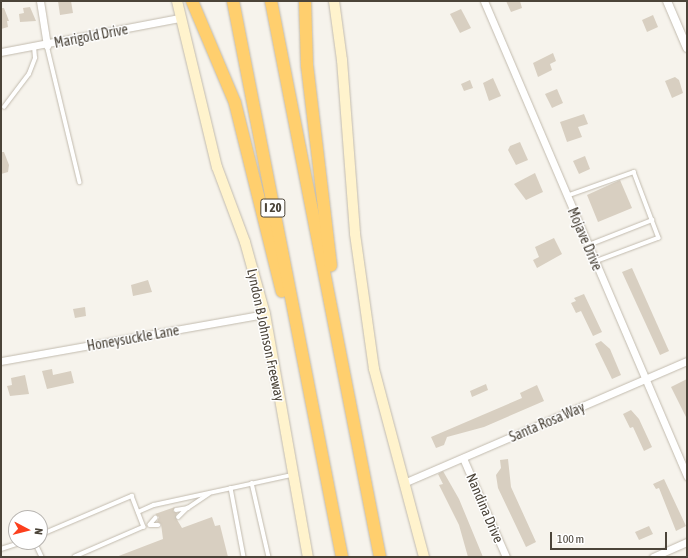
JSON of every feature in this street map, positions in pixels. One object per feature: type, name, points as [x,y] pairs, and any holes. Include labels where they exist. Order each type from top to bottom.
[{"type":"highway","points":[[192,1],[235,103],[314,415]]},
{"type":"highway","name":"I 20","points":[[233,1],[342,557]]},
{"type":"highway","points":[[271,1],[380,557]]},
{"type":"highway","points":[[305,1],[315,143],[351,410]]},
{"type":"main road","name":"Lyndon B Johnson Freeway","points":[[178,1],[180,18],[217,168],[245,242],[264,314],[308,557]]},
{"type":"main road","points":[[334,1],[342,60],[355,234],[374,369],[406,482],[424,557]]},
{"type":"street","points":[[40,1],[48,45]]},
{"type":"street","name":"Mojave Drive","points":[[484,1],[594,262],[687,476]]},
{"type":"street","points":[[667,1],[687,48]]},
{"type":"street","name":"Marigold Drive","points":[[1,52],[48,45],[180,18]]},
{"type":"street","name":"Honeysuckle Lane","points":[[1,361],[264,314]]},
{"type":"street","name":"Santa Rosa Way","points":[[406,482],[687,362]]},
{"type":"street","name":"Nandina Drive","points":[[463,458],[506,557]]},
{"type":"street","points":[[653,557],[687,542]]},
{"type":"lane","points":[[48,45],[80,182]]},
{"type":"lane","points":[[4,107],[29,74],[35,58],[34,47]]},
{"type":"lane","points":[[567,196],[634,172],[659,238],[594,262]]},
{"type":"lane","points":[[587,245],[652,220]]},
{"type":"lane","points":[[138,512],[211,492],[293,474]]},
{"type":"lane","points":[[252,483],[269,557]]},
{"type":"lane","points":[[231,488],[244,557]]},
{"type":"lane","points":[[179,517],[188,508],[211,492]]},
{"type":"lane","points":[[48,532],[132,496],[144,527]]},
{"type":"lane","points":[[176,510],[188,508]]},
{"type":"lane","points":[[150,525],[156,518]]},
{"type":"lane","points":[[75,557],[144,527],[158,524]]},
{"type":"building","points":[[58,1],[71,1],[73,13],[60,15]]},
{"type":"building","points":[[506,1],[520,1],[522,8],[511,12]]},
{"type":"building","points":[[30,7],[36,21],[20,22],[19,14],[24,13],[23,8]]},
{"type":"building","points":[[1,8],[4,8],[9,21],[7,21],[8,27],[1,29]]},
{"type":"building","points":[[461,9],[471,28],[460,33],[450,14]]},
{"type":"building","points":[[653,15],[658,27],[647,32],[642,20]]},
{"type":"building","points":[[553,53],[556,61],[550,64],[552,70],[538,77],[533,63]]},
{"type":"building","points":[[675,77],[679,80],[683,93],[672,98],[665,81]]},
{"type":"building","points":[[493,78],[501,96],[489,101],[483,83]]},
{"type":"building","points":[[470,80],[473,88],[464,91],[461,84]]},
{"type":"building","points":[[557,89],[563,103],[552,108],[545,94]]},
{"type":"building","points":[[584,114],[588,124],[578,127],[582,137],[567,142],[560,122]]},
{"type":"building","points":[[520,142],[528,160],[516,165],[508,150],[510,146]]},
{"type":"building","points":[[1,152],[4,152],[9,165],[8,172],[1,174]]},
{"type":"building","points":[[585,156],[590,169],[579,174],[573,161]]},
{"type":"building","points":[[535,173],[543,192],[526,200],[514,184]]},
{"type":"building","points":[[620,180],[632,208],[598,222],[587,195]]},
{"type":"building","points":[[554,238],[562,254],[537,268],[533,260],[539,257],[535,247]]},
{"type":"building","points":[[632,268],[669,351],[660,355],[622,272]]},
{"type":"building","points":[[148,280],[152,292],[133,296],[131,285]]},
{"type":"building","points":[[584,294],[602,332],[593,336],[581,311],[576,313],[571,303],[576,301],[574,298]]},
{"type":"building","points":[[85,307],[86,316],[75,318],[73,309]]},
{"type":"building","points":[[601,341],[610,349],[621,375],[612,379],[595,344]]},
{"type":"building","points":[[52,369],[53,375],[71,371],[74,383],[47,389],[42,371]]},
{"type":"building","points":[[25,375],[29,394],[10,396],[7,386],[12,385],[11,378]]},
{"type":"building","points":[[687,379],[687,419],[671,387]]},
{"type":"building","points":[[486,384],[488,390],[472,397],[470,391]]},
{"type":"building","points":[[537,385],[544,401],[484,427],[447,437],[444,445],[436,448],[431,437],[522,398],[520,393]]},
{"type":"building","points":[[631,410],[639,419],[652,447],[644,451],[633,427],[630,428],[623,414]]},
{"type":"building","points":[[508,459],[511,487],[536,542],[526,547],[498,488],[496,475],[501,468],[500,460]]},
{"type":"building","points":[[443,471],[459,499],[483,557],[468,557],[459,525],[439,485],[443,484],[438,474]]},
{"type":"building","points":[[664,479],[686,526],[676,531],[659,488],[656,489],[653,484]]},
{"type":"building","points":[[175,507],[173,511],[177,513],[176,518],[182,528],[212,517],[215,526],[220,525],[228,557],[116,557],[163,539],[161,524],[157,522],[159,517],[155,514]]},
{"type":"building","points":[[649,526],[653,534],[639,540],[635,532]]}]
